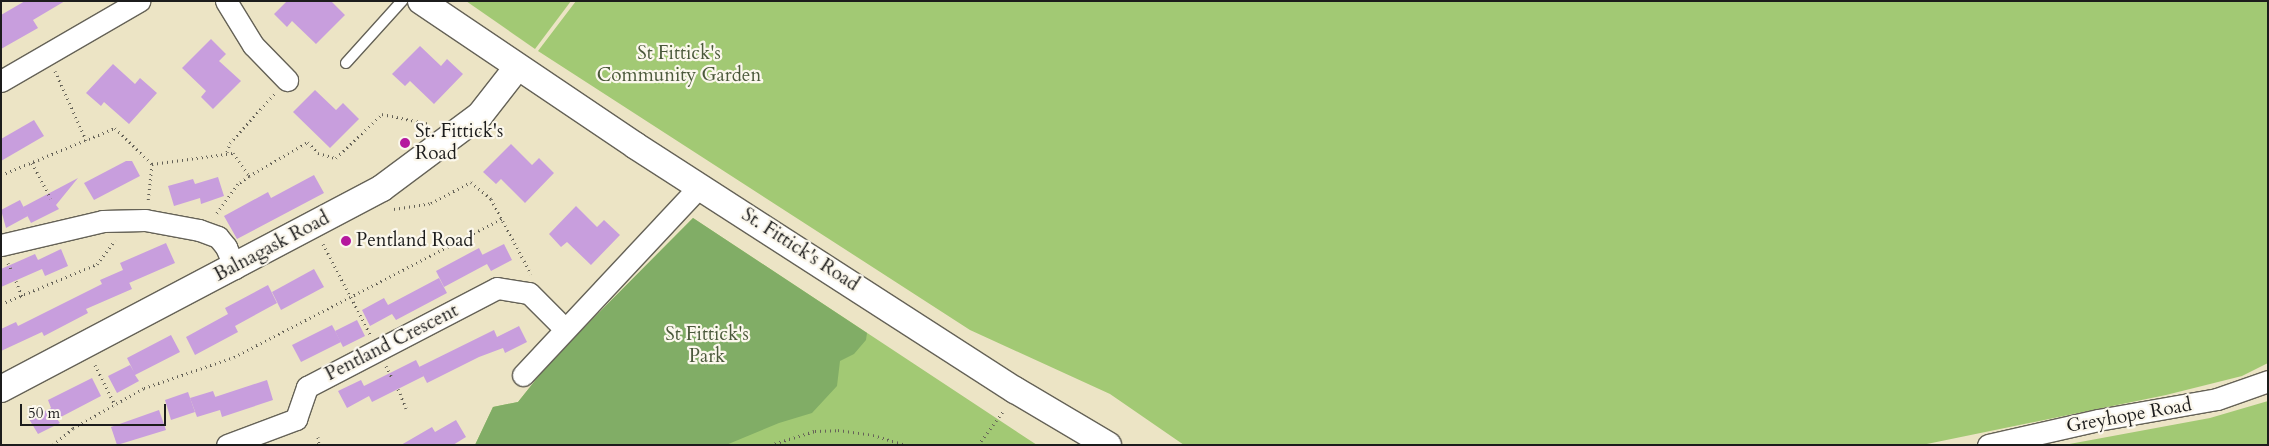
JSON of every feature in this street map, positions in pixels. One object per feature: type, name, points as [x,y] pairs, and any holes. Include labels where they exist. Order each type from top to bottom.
[{"type":"street","points":[[1,81],[139,1]]},
{"type":"street","points":[[226,1],[253,45],[288,80]]},
{"type":"street","name":"St. Fittick's Road","points":[[421,1],[516,68],[1016,390],[1108,445]]},
{"type":"street","name":"Balnagask Road","points":[[1,389],[235,268],[382,188],[451,140],[480,115],[516,68]]},
{"type":"street","points":[[523,375],[700,186]]},
{"type":"street","points":[[1,244],[103,221],[137,220],[204,232],[218,237],[226,247],[235,268]]},
{"type":"street","name":"Pentland Crescent","points":[[226,445],[296,419],[307,388],[497,288],[510,288],[529,293]]},
{"type":"street","points":[[529,293],[566,329]]},
{"type":"street","name":"Greyhope Road","points":[[1988,445],[2098,420],[2217,400],[2268,381]]},
{"type":"lane","points":[[346,63],[402,1]]},
{"type":"path","points":[[48,54],[86,140]]},
{"type":"path","points":[[227,152],[230,143],[288,80]]},
{"type":"path","points":[[204,232],[238,184],[248,176],[308,142],[318,154],[336,158],[382,114],[440,126],[451,140]]},
{"type":"path","points":[[1,175],[115,128],[152,164]]},
{"type":"path","points":[[152,164],[227,152],[233,153],[248,176]]},
{"type":"path","points":[[32,163],[51,198]]},
{"type":"path","points":[[1,304],[22,297],[97,264],[137,220],[152,164]]},
{"type":"path","points":[[382,188],[391,209],[431,203],[472,182],[491,199],[533,278],[529,293]]},
{"type":"path","points":[[52,445],[73,428],[152,385],[234,356],[501,218]]},
{"type":"path","points":[[314,226],[392,378]]},
{"type":"path","points":[[16,281],[22,297]]},
{"type":"path","points":[[85,346],[115,405]]},
{"type":"path","points":[[398,389],[406,408]]},
{"type":"path","points":[[978,445],[1001,416],[1016,390]]},
{"type":"path","points":[[770,445],[815,431],[838,430],[873,435],[906,445]]},
{"type":"path","points":[[318,437],[319,445]]},
{"type":"green space","points":[[466,1],[571,1],[535,49]]},
{"type":"green space","name":"St Fittick's Community Garden","points":[[576,1],[2268,1],[2268,363],[2242,376],[2166,395],[1922,445],[1184,445],[1110,394],[970,330],[538,51]]},
{"type":"green space","name":"St Fittick's Park","points":[[693,218],[1037,445],[475,445],[493,407],[518,402],[550,362]]},
{"type":"green space","name":"St Fittick's Park","points":[[693,218],[867,333],[866,340],[854,354],[840,361],[837,386],[812,413],[779,423],[726,445],[475,445],[493,407],[518,402],[550,362]]},
{"type":"green space","points":[[2268,401],[2268,445],[2064,445],[2210,418]]},
{"type":"building","points":[[25,1],[65,1],[33,20],[38,28],[1,49],[1,15]]},
{"type":"building","points":[[287,1],[331,1],[345,15],[316,44],[292,21],[287,27],[274,14]]},
{"type":"building","points":[[211,39],[226,54],[219,61],[241,81],[213,109],[201,97],[206,91],[182,68]]},
{"type":"building","points":[[420,46],[441,66],[447,59],[463,74],[434,104],[410,81],[405,86],[392,74]]},
{"type":"building","points":[[113,64],[135,84],[140,78],[157,93],[129,124],[104,102],[101,106],[86,93]]},
{"type":"building","points":[[315,90],[336,110],[343,103],[359,119],[330,148],[293,112]]},
{"type":"building","points":[[34,120],[44,136],[1,161],[1,139]]},
{"type":"building","points":[[511,144],[532,165],[539,158],[554,173],[525,203],[501,179],[496,184],[483,172]]},
{"type":"building","points":[[126,161],[132,161],[140,176],[94,200],[84,183]]},
{"type":"building","points":[[314,175],[324,193],[237,239],[224,216],[268,192],[271,198]]},
{"type":"building","points":[[218,177],[224,196],[201,204],[200,198],[174,206],[168,186],[193,179],[195,184]]},
{"type":"building","points":[[78,178],[56,205],[59,209],[31,223],[23,207]]},
{"type":"building","points":[[20,200],[28,216],[6,228],[1,210]]},
{"type":"building","points":[[576,206],[597,227],[604,220],[620,235],[591,265],[567,242],[561,247],[549,234]]},
{"type":"building","points":[[166,243],[175,263],[129,283],[132,289],[86,309],[88,313],[44,336],[42,332],[1,351],[1,329],[16,322],[18,326],[102,284],[100,280],[123,270],[120,263]]},
{"type":"building","points":[[504,244],[512,260],[491,271],[487,264],[444,287],[436,271],[479,248],[482,255]]},
{"type":"building","points":[[61,249],[68,266],[45,276],[42,269],[1,287],[1,269],[35,254],[38,260]]},
{"type":"building","points":[[314,269],[324,287],[281,310],[272,292]]},
{"type":"building","points":[[439,278],[447,293],[396,320],[392,314],[370,326],[362,310],[384,298],[388,305]]},
{"type":"building","points":[[268,285],[277,303],[235,326],[238,332],[195,355],[186,337],[228,314],[225,308]]},
{"type":"building","points":[[357,320],[365,336],[343,347],[335,331]]},
{"type":"building","points":[[332,325],[341,342],[301,362],[292,345]]},
{"type":"building","points":[[519,326],[527,342],[505,353],[503,348],[479,357],[427,383],[419,367],[494,330],[497,337]]},
{"type":"building","points":[[171,335],[180,352],[135,375],[139,381],[117,393],[108,376],[130,365],[134,372],[127,358]]},
{"type":"building","points":[[416,360],[424,376],[372,402],[369,396],[347,408],[338,391],[361,380],[364,386]]},
{"type":"building","points":[[92,378],[101,396],[57,419],[60,423],[38,434],[29,419],[51,408],[48,400]]},
{"type":"building","points":[[267,380],[273,400],[222,417],[220,410],[197,417],[190,398],[213,391],[215,397]]},
{"type":"building","points":[[188,392],[195,412],[171,420],[165,400]]},
{"type":"building","points":[[159,410],[166,430],[117,445],[111,427]]},
{"type":"building","points":[[456,420],[466,437],[453,445],[401,445],[432,427],[435,432]]},
{"type":"place","name":"St. Fittick's Road","points":[[405,143]]},
{"type":"place","name":"Pentland Road","points":[[346,241]]}]
